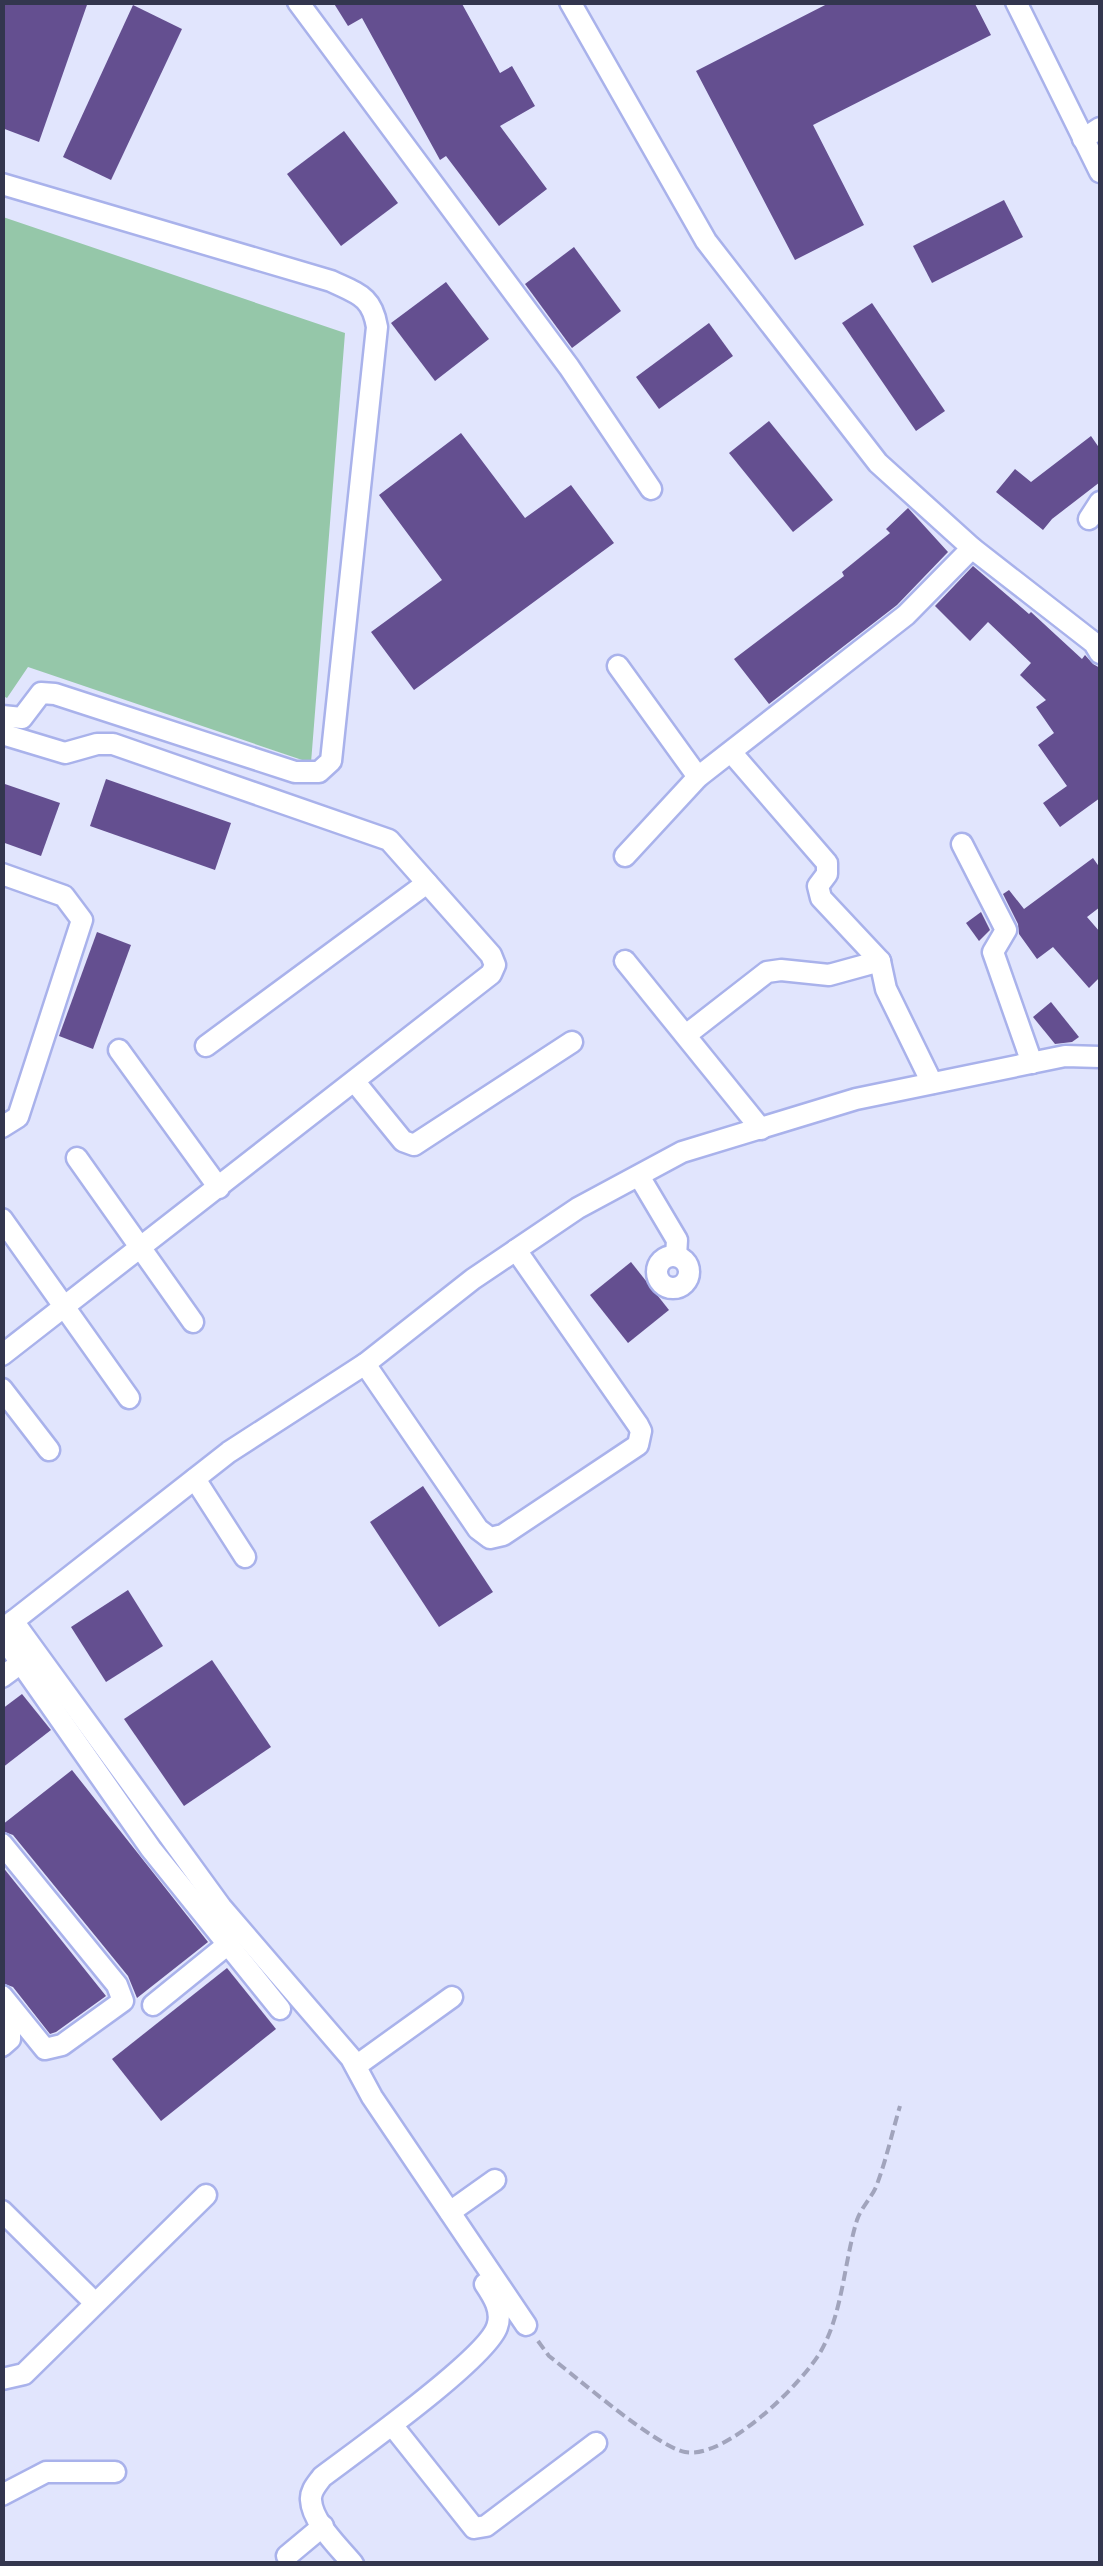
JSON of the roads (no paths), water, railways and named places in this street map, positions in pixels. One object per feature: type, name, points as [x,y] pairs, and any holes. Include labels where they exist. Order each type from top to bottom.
[{"type":"street","points":[[298,2],[569,367],[651,488]]},
{"type":"street","points":[[570,2],[706,242],[878,463],[972,548],[1098,645]]},
{"type":"street","points":[[1016,2],[1092,134],[1100,172]]},
{"type":"street","points":[[2,184],[331,282],[362,296],[374,307],[377,327],[332,761],[319,772],[295,772],[55,694],[41,693],[22,718],[2,716]]},
{"type":"street","points":[[625,856],[698,776],[906,615],[972,548]]},
{"type":"street","points":[[618,666],[698,776]]},
{"type":"street","points":[[2,734],[65,753],[96,744],[113,744],[389,840],[491,955],[495,966],[491,974],[355,1082],[2,1355]]},
{"type":"street","points":[[730,752],[827,863],[827,874],[818,886],[822,898],[880,961],[886,989],[932,1083]]},
{"type":"street","points":[[962,844],[1006,930],[993,952],[1032,1063]]},
{"type":"street","points":[[2,874],[64,896],[82,920],[18,1117],[2,1128]]},
{"type":"street","points":[[206,1046],[427,883]]},
{"type":"street","points":[[624,961],[761,1128]]},
{"type":"street","points":[[686,1034],[767,972],[830,976],[880,961]]},
{"type":"street","points":[[355,1082],[403,1141],[414,1145],[572,1042]]},
{"type":"street","points":[[119,1050],[219,1188]]},
{"type":"street","points":[[6,1629],[229,1452],[365,1364],[473,1279],[578,1208],[682,1152],[856,1099],[1065,1056],[1100,1057]]},
{"type":"street","points":[[77,1158],[193,1322]]},
{"type":"street","points":[[639,1176],[676,1240],[676,1256]]},
{"type":"street","points":[[2,1219],[128,1398]]},
{"type":"street","points":[[365,1364],[478,1528],[490,1538],[503,1535],[638,1445],[638,1425],[516,1250]]},
{"type":"street","points":[[2,1388],[49,1450]]},
{"type":"street","points":[[195,1479],[245,1557]]},
{"type":"street","points":[[6,1629],[21,1663],[151,1849],[280,2008]]},
{"type":"street","points":[[6,1629],[221,1907],[358,2070],[372,2097],[526,2324]]},
{"type":"street","points":[[2,1677],[21,1663]]},
{"type":"street","points":[[2,1844],[117,1985],[123,2001],[62,2045],[46,2050],[2,1996]]},
{"type":"street","points":[[153,2005],[228,1945]]},
{"type":"street","points":[[353,2564],[323,2526],[310,2501],[313,2490],[322,2477],[392,2425],[488,2342],[498,2326],[499,2312],[493,2296],[355,2095],[358,2070],[452,1997]]},
{"type":"street","points":[[2,2021],[10,2030],[10,2039],[2,2046]]},
{"type":"street","points":[[450,2212],[495,2180]]},
{"type":"street","points":[[2,2379],[24,2374],[206,2196]]},
{"type":"street","points":[[2,2211],[95,2304]]},
{"type":"street","points":[[392,2425],[474,2528],[486,2526],[596,2442]]},
{"type":"street","points":[[2,2494],[46,2472],[115,2472]]},
{"type":"street","points":[[288,2556],[323,2526]]}]
